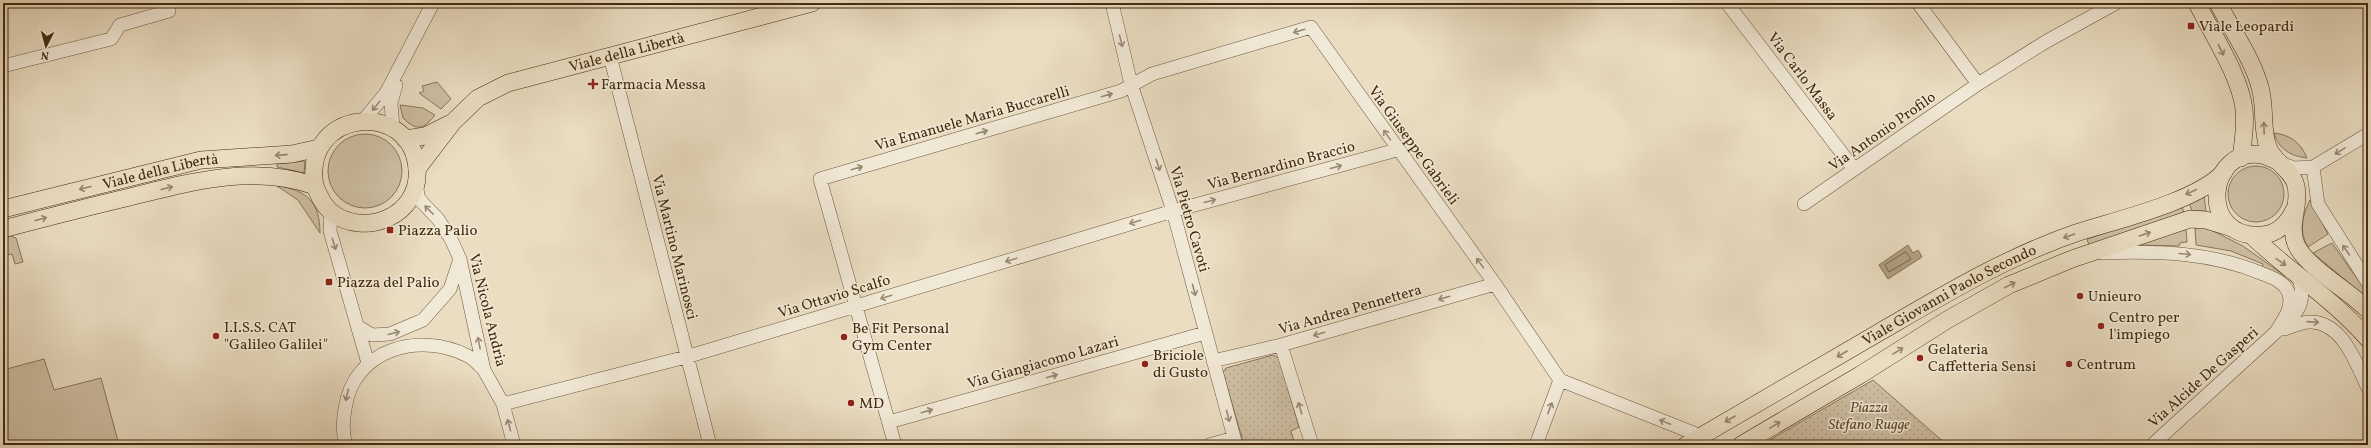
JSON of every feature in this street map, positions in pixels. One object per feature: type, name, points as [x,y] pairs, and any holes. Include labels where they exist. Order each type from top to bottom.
[{"type":"main road","name":"Viale della Libertà","points":[[453,122],[425,136],[399,134],[378,122],[363,121],[340,128],[330,134],[319,148],[313,167],[315,186],[321,200],[331,211],[346,221],[363,224],[381,222],[396,214],[409,201],[416,177],[453,122],[478,98],[508,83],[812,3]]},
{"type":"main road","points":[[2197,3],[2234,76],[2242,99],[2244,124],[2241,158]]},
{"type":"main road","points":[[2218,3],[2256,75],[2264,104],[2264,134],[2272,156],[2292,175],[2296,184],[2296,206],[2292,232],[2298,248],[2318,269],[2347,291],[2368,310]]},
{"type":"main road","points":[[399,134],[414,153],[416,177]]},
{"type":"main road","name":"Viale della Libertà","points":[[3,209],[200,160],[292,154],[319,148]]},
{"type":"main road","points":[[2280,162],[2262,155],[2241,158],[2224,172],[2218,184],[2216,200],[2219,212],[2232,228],[2252,236],[2276,258],[2297,273],[2341,310],[2368,339]]},
{"type":"main road","name":"Viale Giovanni Paolo Secondo","points":[[1686,445],[1930,303],[2018,256],[2052,242],[2168,202],[2205,186],[2224,172]]},
{"type":"main road","name":"Viale della Libertà","points":[[3,229],[209,179],[273,176],[315,186]]},
{"type":"main road","points":[[2252,236],[2267,235],[2282,228],[2290,219],[2296,206]]},
{"type":"main road","name":"Viale Giovanni Paolo Secondo","points":[[1741,445],[1860,375],[1942,323],[2008,285],[2091,253],[2190,219],[2206,220],[2232,228]]},
{"type":"main road","points":[[1930,303],[1942,323]]},
{"type":"street","points":[[363,121],[383,98],[433,3]]},
{"type":"street","name":"Via Pietro Cavoti","points":[[1112,3],[1131,84],[1173,211],[1235,441]]},
{"type":"street","name":"Via Carlo Massa","points":[[1727,3],[1854,169]]},
{"type":"street","points":[[1918,3],[1978,84]]},
{"type":"street","name":"Via Antonio Profilo","points":[[1804,204],[1978,84],[2047,41],[2116,3]]},
{"type":"street","points":[[3,66],[111,39],[120,25],[169,11]]},
{"type":"street","name":"Via Giuseppe Gabrieli","points":[[1131,84],[1152,74],[1311,27],[1397,150],[1495,284],[1560,380]]},
{"type":"street","name":"Via Martino Marinosci","points":[[610,56],[686,357],[710,445]]},
{"type":"street","points":[[399,134],[390,103],[401,66]]},
{"type":"street","name":"Via Emanuele Maria Buccarelli","points":[[856,306],[820,179],[1121,91],[1131,84]]},
{"type":"street","points":[[2280,162],[2294,168],[2313,167],[2368,134]]},
{"type":"street","name":"Via Bernardino Braccio","points":[[1173,211],[1397,150]]},
{"type":"street","points":[[2313,167],[2318,204],[2368,283]]},
{"type":"street","name":"Via Nicola Andria","points":[[416,177],[419,198],[438,219],[451,239],[460,259],[484,370],[503,404]]},
{"type":"street","points":[[331,211],[330,231],[368,363]]},
{"type":"street","name":"Via Ottavio Scalfo","points":[[503,404],[686,357],[1173,211]]},
{"type":"street","points":[[2091,253],[2134,252],[2191,254],[2234,263],[2260,273],[2282,284],[2288,292],[2289,312],[2276,332]]},
{"type":"street","points":[[421,344],[416,337],[416,329],[450,289],[460,259]]},
{"type":"street","points":[[2276,332],[2292,320],[2298,311],[2302,298],[2302,284],[2297,273]]},
{"type":"street","name":"Via Andrea Pennettera","points":[[1213,361],[1281,345],[1495,284]]},
{"type":"street","points":[[856,306],[895,445]]},
{"type":"street","points":[[357,326],[372,335],[390,334],[423,320]]},
{"type":"street","points":[[2276,332],[2311,321],[2320,323],[2329,328],[2346,344],[2368,388]]},
{"type":"street","name":"Via Giangiacomo Lazari","points":[[889,422],[1205,332]]},
{"type":"street","name":"Via Alcide De Gasperi","points":[[2152,445],[2276,332]]},
{"type":"street","points":[[346,445],[342,432],[346,399],[350,384],[368,363],[394,349],[421,344],[450,348],[470,356],[484,370]]},
{"type":"street","points":[[1281,345],[1312,445]]},
{"type":"street","points":[[1536,445],[1560,380],[1701,436]]},
{"type":"street","points":[[503,404],[514,445]]},
{"type":"street","points":[[1209,445],[1235,441]]},
{"type":"green space","points":[[437,82],[451,99],[441,109],[419,93],[424,91],[422,86]]},
{"type":"green space","points":[[400,105],[423,108],[435,115],[424,126],[416,127],[403,118]]},
{"type":"green space","points":[[2274,133],[2280,134],[2295,141],[2302,148],[2307,158],[2291,154],[2282,148]]},
{"type":"green space","points":[[358,134],[372,134],[386,140],[396,150],[402,164],[400,185],[396,192],[386,202],[372,208],[358,208],[344,202],[334,192],[328,178],[328,164],[334,150],[344,140]]},
{"type":"green space","points":[[305,161],[304,173],[277,167],[277,164]]},
{"type":"green space","points":[[2256,166],[2267,168],[2276,174],[2282,183],[2284,194],[2282,205],[2276,214],[2267,220],[2256,222],[2245,220],[2236,214],[2230,205],[2228,194],[2230,183],[2236,174],[2245,168]]},
{"type":"green space","points":[[277,186],[304,194],[310,199],[318,213],[320,233],[298,200]]},
{"type":"green space","points":[[2204,196],[2206,211],[2192,211],[2189,203]]},
{"type":"green space","points":[[2310,200],[2328,234],[2308,247],[2303,236],[2303,218]]},
{"type":"green space","points":[[2182,207],[2184,213],[2089,245],[2087,239]]},
{"type":"green space","points":[[2205,227],[2243,246],[2285,276],[2283,279],[2262,268],[2263,264],[2231,251],[2196,245],[2195,228]]},
{"type":"green space","points":[[2186,229],[2187,242],[2180,243],[2179,246],[2136,245]]},
{"type":"green space","points":[[11,236],[16,238],[23,262],[15,264],[12,254],[3,256],[3,238]]},
{"type":"green space","points":[[2332,243],[2368,294],[2368,299],[2313,253]]},
{"type":"green space","points":[[1273,355],[1279,358],[1299,427],[1291,431],[1295,445],[1244,445],[1223,372],[1226,368]]},
{"type":"green space","points":[[44,359],[54,390],[101,378],[119,445],[3,445],[3,370]]},
{"type":"green space","name":"Piazza Stefano Rugge","points":[[1873,380],[1947,445],[1761,445]]},
{"type":"water","points":[[1908,245],[1913,253],[1918,250],[1922,257],[1888,279],[1879,265]]},
{"type":"place","name":"Viale Leopardi","points":[[2191,26]]},
{"type":"place","name":"Farmacia Messa","points":[[593,84]]},
{"type":"place","name":"Piazza Palio","points":[[390,230]]},
{"type":"place","name":"Piazza del Palio","points":[[329,282]]},
{"type":"place","name":"Unieuro","points":[[2080,296]]},
{"type":"place","name":"Centro per l'impiego","points":[[2101,326]]},
{"type":"place","name":"I.I.S.S. CAT \"Galileo Galilei\"","points":[[216,336]]},
{"type":"place","name":"Be Fit Personal Gym Center","points":[[844,337]]},
{"type":"place","name":"Gelateria Caffetteria Sensi","points":[[1920,358]]},
{"type":"place","name":"Briciole di Gusto","points":[[1145,364]]},
{"type":"place","name":"Centrum","points":[[2069,364]]},
{"type":"place","name":"MD","points":[[851,403]]}]
